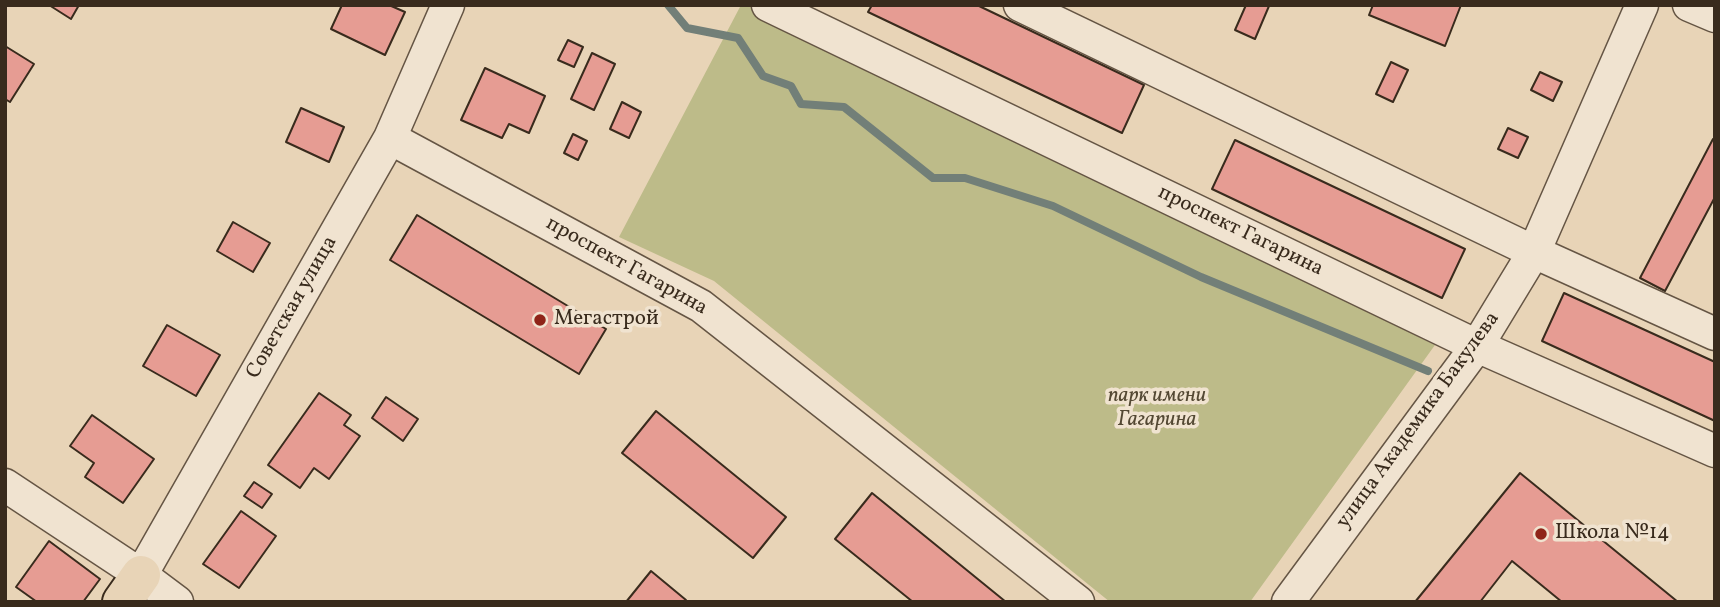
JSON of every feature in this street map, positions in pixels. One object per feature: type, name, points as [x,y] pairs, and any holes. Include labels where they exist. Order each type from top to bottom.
[{"type":"street","name":"Советская улица","points":[[132,589],[390,138],[448,5]]},
{"type":"street","name":"проспект Гагарина","points":[[768,5],[1477,346],[1715,451]]},
{"type":"street","points":[[1020,5],[1534,252],[1715,334]]},
{"type":"street","name":"улица Академика Бакулева","points":[[1288,602],[1477,346],[1534,252],[1642,5]]},
{"type":"street","points":[[1689,5],[1715,16]]},
{"type":"street","name":"проспект Гагарина","points":[[390,138],[701,306],[1079,602]]},
{"type":"street","points":[[5,485],[132,589],[177,602]]},
{"type":"green space","name":"парк имени Гагарина","points":[[741,5],[746,5],[1435,345],[1250,602],[1110,602],[714,281],[619,237]]},
{"type":"building","points":[[49,5],[79,5],[71,19]]},
{"type":"building","points":[[342,5],[389,5],[405,12],[385,55],[331,29]]},
{"type":"building","points":[[872,5],[977,5],[1144,85],[1122,133],[868,12]]},
{"type":"building","points":[[1246,5],[1269,6],[1255,39],[1235,30]]},
{"type":"building","points":[[1373,5],[1461,5],[1445,46],[1369,15]]},
{"type":"building","points":[[568,40],[583,47],[574,67],[558,60]]},
{"type":"building","points":[[5,46],[34,64],[10,102],[5,99]]},
{"type":"building","points":[[592,53],[615,64],[594,110],[571,99]]},
{"type":"building","points":[[1391,62],[1408,70],[1393,102],[1376,94]]},
{"type":"building","points":[[485,68],[545,96],[529,133],[509,124],[502,138],[461,120]]},
{"type":"building","points":[[1540,72],[1562,82],[1553,101],[1531,90]]},
{"type":"building","points":[[622,102],[641,112],[629,138],[610,129]]},
{"type":"building","points":[[301,108],[344,127],[329,162],[286,142]]},
{"type":"building","points":[[1508,128],[1528,137],[1518,158],[1498,149]]},
{"type":"building","points":[[573,134],[587,141],[578,160],[564,153]]},
{"type":"building","points":[[1713,139],[1715,197],[1665,291],[1640,278]]},
{"type":"building","points":[[1235,140],[1465,249],[1442,298],[1212,189]]},
{"type":"building","points":[[417,215],[606,329],[579,374],[390,260]]},
{"type":"building","points":[[233,222],[270,243],[253,272],[217,251]]},
{"type":"building","points":[[1564,293],[1715,362],[1715,421],[1542,341]]},
{"type":"building","points":[[167,325],[220,355],[196,396],[143,366]]},
{"type":"building","points":[[319,393],[351,415],[344,425],[360,436],[329,479],[314,468],[300,488],[268,465]]},
{"type":"building","points":[[386,397],[418,419],[403,441],[372,418]]},
{"type":"building","points":[[656,411],[786,517],[753,558],[622,453]]},
{"type":"building","points":[[92,415],[154,459],[123,503],[85,477],[94,463],[70,446]]},
{"type":"building","name":"Школа №14","points":[[1520,473],[1678,602],[1562,602],[1512,561],[1480,602],[1415,602]]},
{"type":"building","points":[[254,482],[272,494],[262,508],[244,496]]},
{"type":"building","points":[[872,493],[1006,602],[913,602],[835,539]]},
{"type":"building","points":[[241,511],[276,536],[239,588],[203,564]]},
{"type":"building","points":[[49,541],[100,579],[83,602],[37,602],[16,587]]},
{"type":"building","points":[[651,571],[686,600],[626,602]]},
{"type":"waterway","points":[[668,5],[687,28],[738,38],[763,76],[791,86],[801,104],[844,107],[933,178],[965,178],[1053,206],[1201,277],[1428,371]]},
{"type":"place","name":"Мегастрой","points":[[540,320]]},
{"type":"place","name":"Школа №14","points":[[1541,534]]}]
